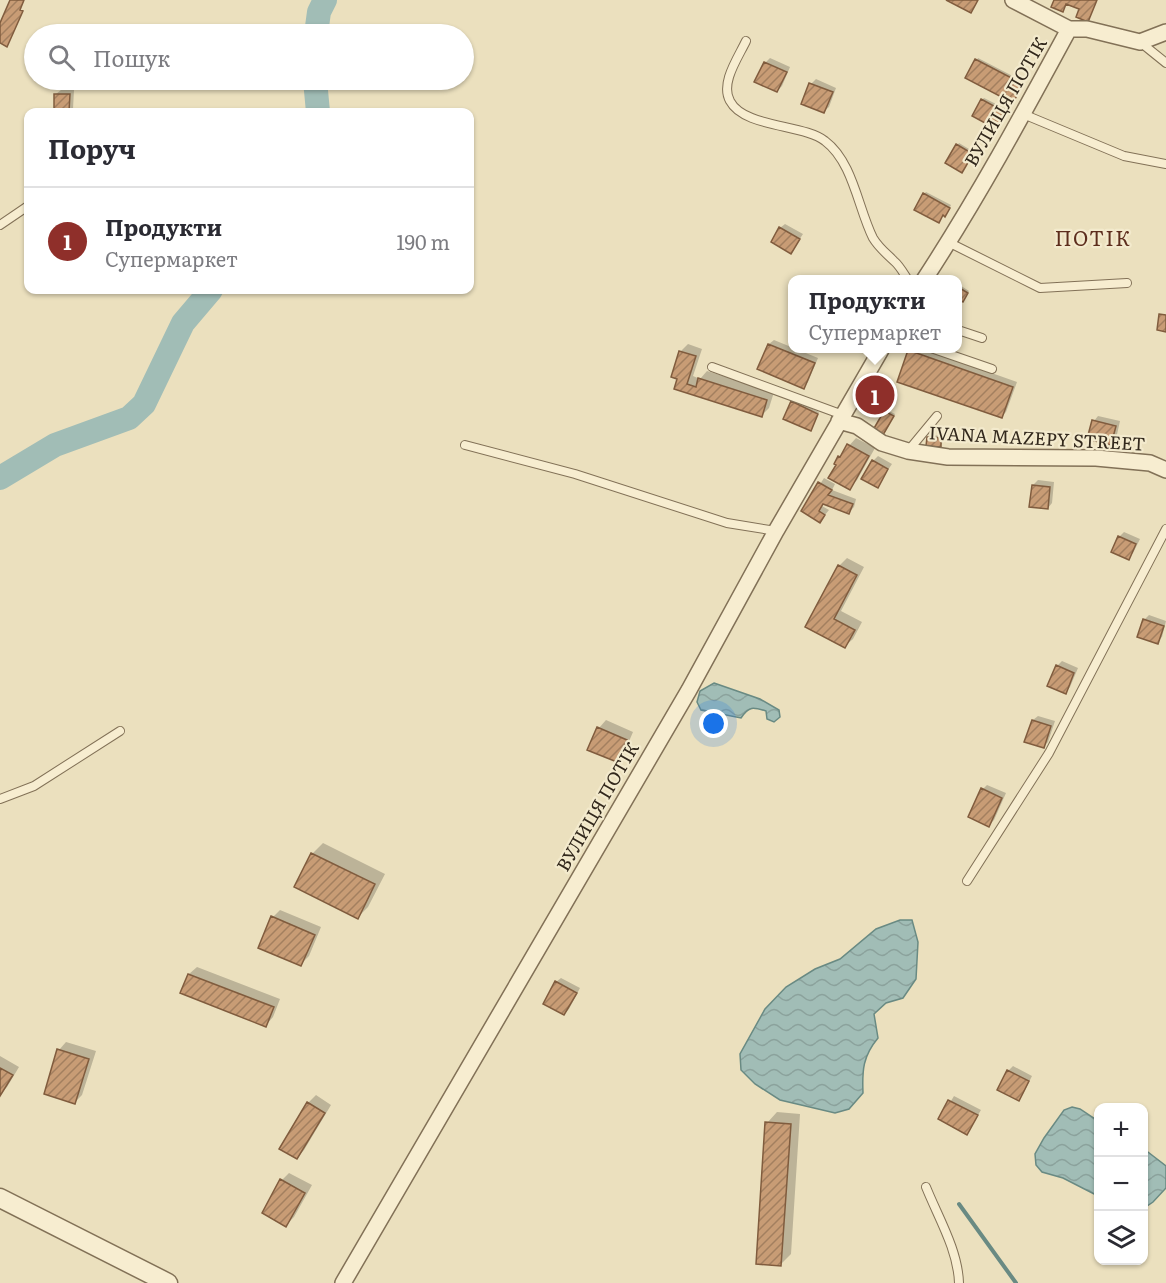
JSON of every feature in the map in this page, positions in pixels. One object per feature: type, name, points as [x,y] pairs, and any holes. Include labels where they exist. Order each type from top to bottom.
[{"type":"street","points":[[1013,0],[1069,29]]},
{"type":"street","name":"ВУЛИЦЯ ПОТІК","points":[[927,275],[1023,114],[1069,29],[1087,29],[1140,42]]},
{"type":"street","points":[[1140,42],[1166,32]]},
{"type":"street","name":"ВУЛИЦЯ ПОТІК","points":[[343,1283],[683,700],[776,531],[879,353]]},
{"type":"street","name":"IVANA MAZEPY STREET","points":[[841,418],[882,443],[908,451],[948,457],[1096,458],[1150,463],[1166,470]]},
{"type":"street","points":[[0,1198],[168,1283]]},
{"type":"lane","points":[[746,41],[729,76],[727,90],[730,102],[741,112],[770,124],[817,135],[827,141],[841,157],[874,238],[883,252],[905,275]]},
{"type":"lane","points":[[1140,42],[1166,63]]},
{"type":"lane","points":[[1023,114],[1124,156],[1166,164]]},
{"type":"lane","points":[[0,225],[24,209]]},
{"type":"lane","points":[[948,242],[1040,288],[1127,284]]},
{"type":"lane","points":[[962,332],[982,338]]},
{"type":"lane","points":[[946,353],[992,369]]},
{"type":"lane","points":[[712,367],[841,418]]},
{"type":"lane","points":[[908,451],[937,416]]},
{"type":"lane","points":[[465,445],[575,474],[727,523],[776,531]]},
{"type":"lane","points":[[967,881],[1049,753],[1166,529]]},
{"type":"lane","points":[[0,799],[34,786],[120,731]]},
{"type":"lane","points":[[926,1187],[951,1247],[959,1271],[959,1283]]},
{"type":"water","points":[[714,683],[760,699],[779,710],[780,717],[774,722],[767,719],[766,711],[754,708],[746,711],[741,718],[701,710],[697,702],[700,691]]},
{"type":"water","points":[[900,920],[912,920],[918,942],[916,979],[903,998],[886,1003],[874,1014],[878,1038],[864,1064],[863,1093],[849,1109],[835,1113],[780,1100],[755,1084],[741,1070],[740,1054],[765,1009],[786,987],[815,969],[840,959],[876,929]]},
{"type":"water","points":[[1072,1107],[1080,1109],[1094,1118],[1094,1194],[1063,1178],[1042,1172],[1036,1165],[1035,1154],[1064,1110]]},
{"type":"water","points":[[1148,1152],[1166,1166],[1166,1188],[1148,1205]]},
{"type":"building","points":[[10,0],[24,0],[20,10],[23,11],[7,47],[0,43],[0,23]]},
{"type":"building","points":[[946,0],[978,0],[971,13]]},
{"type":"building","points":[[1054,0],[1097,0],[1088,22],[1076,17],[1079,9],[1066,4],[1063,12],[1051,7]]},
{"type":"building","points":[[975,59],[1023,84],[1013,103],[965,78]]},
{"type":"building","points":[[764,62],[787,72],[777,92],[754,82]]},
{"type":"building","points":[[809,83],[833,92],[824,113],[801,104]]},
{"type":"building","points":[[54,94],[70,94],[69,108],[54,108]]},
{"type":"building","points":[[981,99],[1005,112],[996,129],[972,116]]},
{"type":"building","points":[[956,144],[973,154],[962,173],[945,163]]},
{"type":"building","points":[[923,193],[950,208],[939,223],[914,210]]},
{"type":"building","points":[[779,227],[800,239],[791,254],[771,242]]},
{"type":"building","points":[[962,289],[968,293],[962,301]]},
{"type":"building","points":[[1159,314],[1166,315],[1166,332],[1157,330]]},
{"type":"building","points":[[768,344],[815,363],[804,389],[757,369]]},
{"type":"building","points":[[679,351],[696,356],[687,384],[696,387],[698,378],[767,400],[762,417],[674,389],[677,379],[671,377]]},
{"type":"building","points":[[907,353],[917,353],[1013,387],[1002,418],[897,382]]},
{"type":"building","points":[[873,387],[881,392],[875,402],[867,397]]},
{"type":"building","points":[[791,401],[818,414],[811,431],[783,419]]},
{"type":"building","points":[[884,411],[894,416],[883,435],[873,430]]},
{"type":"building","points":[[1092,420],[1116,426],[1111,445],[1087,439]]},
{"type":"building","points":[[927,437],[941,438],[941,447],[926,446]]},
{"type":"building","points":[[847,444],[869,456],[850,490],[828,478],[836,465],[834,464],[838,456],[840,457]]},
{"type":"building","points":[[872,460],[888,469],[878,488],[861,479]]},
{"type":"building","points":[[818,482],[832,490],[828,495],[853,504],[849,514],[823,504],[819,511],[825,515],[820,523],[801,511]]},
{"type":"building","points":[[1032,485],[1050,487],[1048,509],[1029,507]]},
{"type":"building","points":[[1118,536],[1136,544],[1129,560],[1111,552]]},
{"type":"building","points":[[838,565],[857,575],[834,619],[855,630],[845,648],[805,627]]},
{"type":"building","points":[[1143,619],[1164,626],[1158,644],[1137,637]]},
{"type":"building","points":[[1056,665],[1074,673],[1066,694],[1047,686]]},
{"type":"building","points":[[1032,720],[1051,726],[1044,748],[1024,742]]},
{"type":"building","points":[[597,727],[627,740],[617,762],[587,750]]},
{"type":"building","points":[[981,788],[1002,798],[989,827],[968,817]]},
{"type":"building","points":[[311,853],[375,884],[358,919],[294,887]]},
{"type":"building","points":[[271,916],[315,935],[301,966],[258,948]]},
{"type":"building","points":[[188,974],[274,1007],[266,1027],[180,993]]},
{"type":"building","points":[[555,981],[577,993],[564,1015],[543,1004]]},
{"type":"building","points":[[57,1049],[89,1059],[75,1104],[44,1094]]},
{"type":"building","points":[[0,1068],[13,1075],[0,1096]]},
{"type":"building","points":[[1007,1070],[1029,1081],[1019,1101],[997,1090]]},
{"type":"building","points":[[948,1100],[978,1115],[967,1135],[938,1119]]},
{"type":"building","points":[[307,1102],[325,1113],[297,1159],[279,1149]]},
{"type":"building","points":[[765,1122],[791,1124],[781,1266],[756,1264]]},
{"type":"building","points":[[280,1179],[305,1193],[286,1227],[262,1213]]},
{"type":"waterway","points":[[317,24],[319,12],[325,0]]},
{"type":"waterway","points":[[316,90],[318,108]]},
{"type":"waterway","points":[[0,478],[55,445],[129,418],[144,404],[183,323],[208,294]]},
{"type":"waterway","points":[[959,1204],[1016,1283]]},
{"type":"place","name":"Продукти","points":[[875,395]]},
{"type":"district","name":"ПОТІК","points":[[1093,239]]}]
